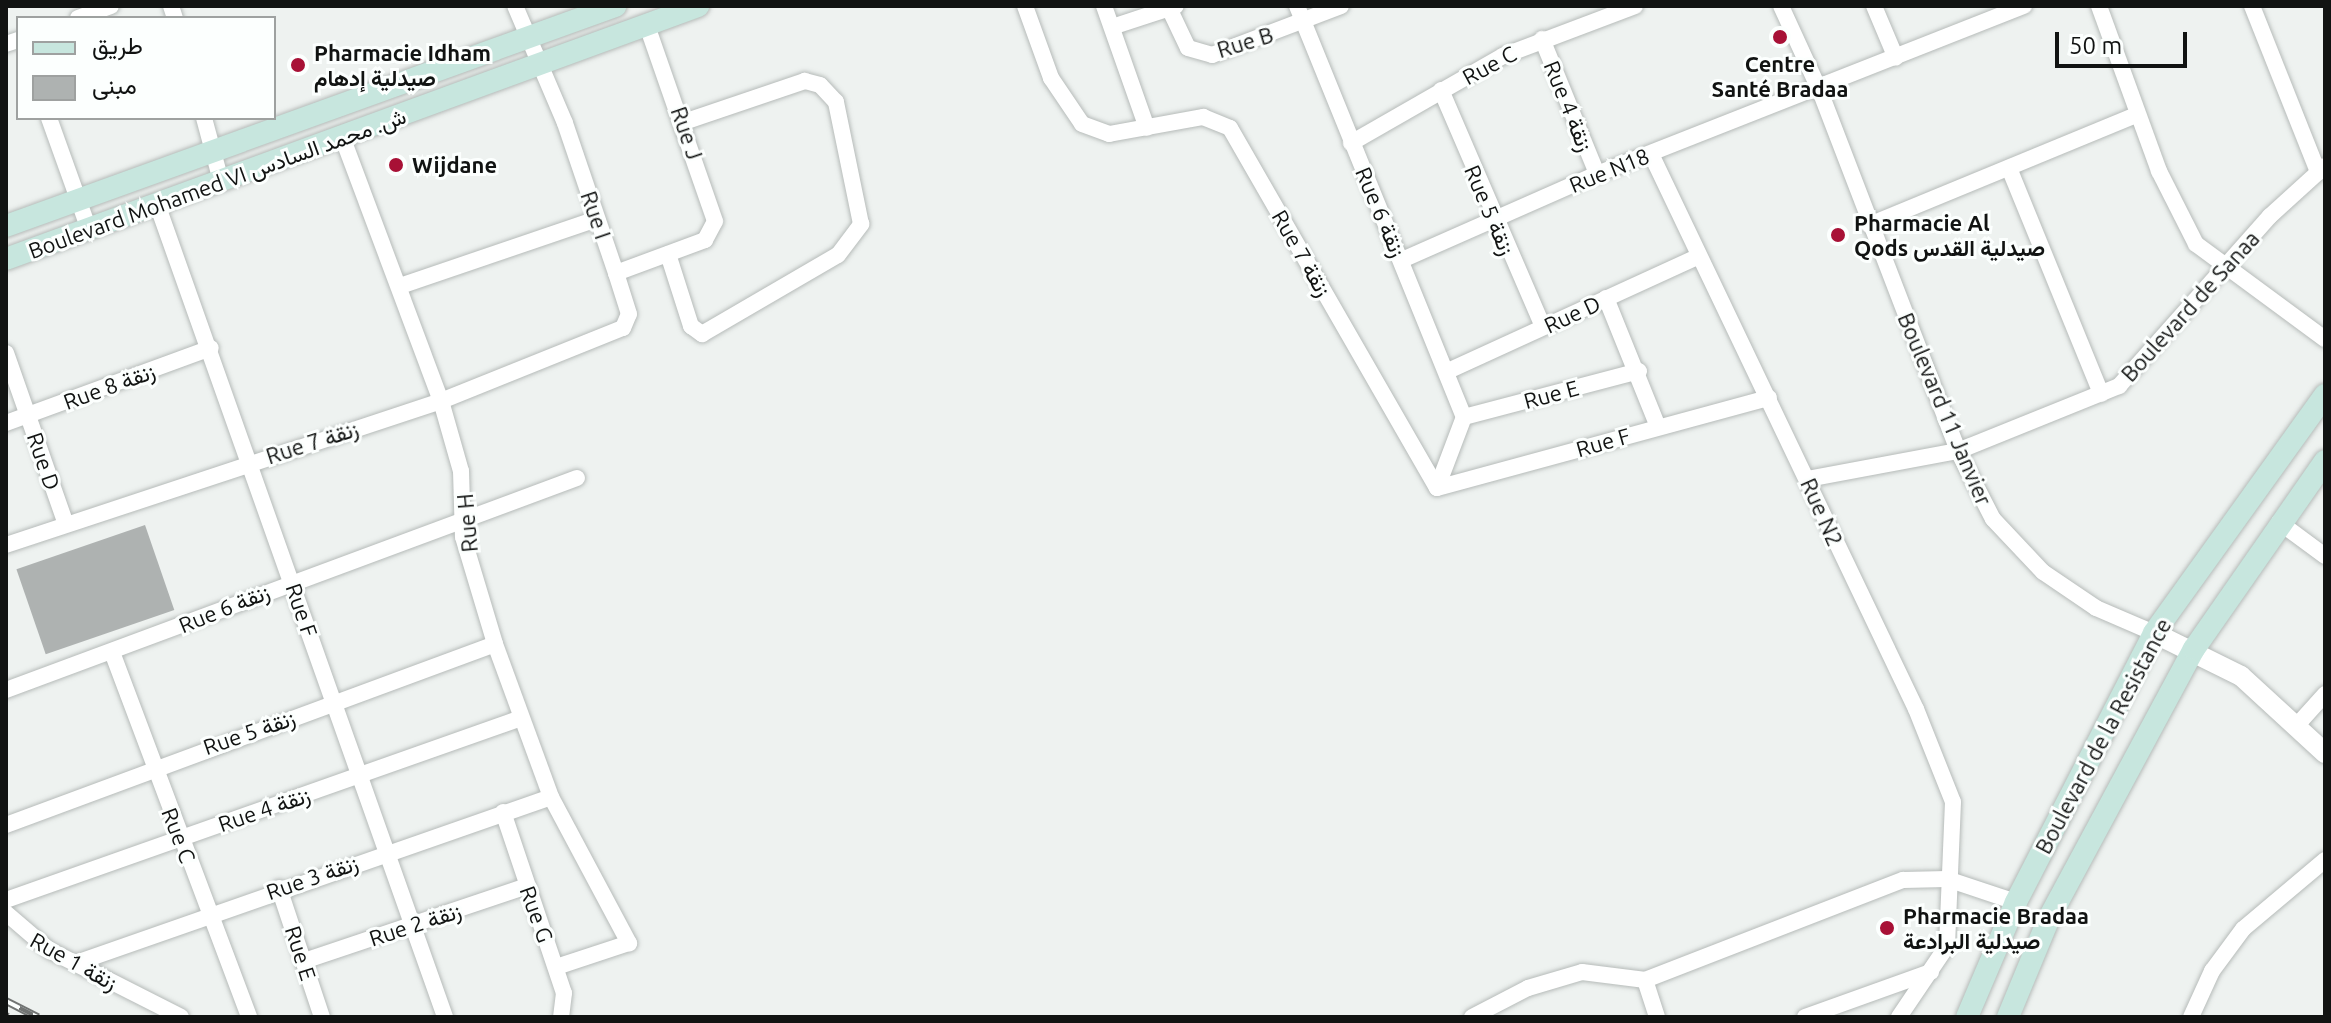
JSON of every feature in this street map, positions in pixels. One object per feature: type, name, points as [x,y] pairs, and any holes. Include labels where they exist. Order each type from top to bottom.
[{"type":"main road","name":"Boulevard Mohamed VI ش. محمد السادس","points":[[6,226],[615,6]]},
{"type":"main road","name":"Boulevard Mohamed VI ش. محمد السادس","points":[[6,259],[539,68],[698,6]]},
{"type":"main road","name":"Boulevard de la Resistance","points":[[1967,1017],[2016,902],[2154,633],[2325,395]]},
{"type":"main road","name":"Boulevard de la Resistance","points":[[2008,1017],[2049,918],[2194,649],[2279,522],[2325,461]]},
{"type":"street","points":[[84,13],[111,6]]},
{"type":"street","name":"Rue I","points":[[515,6],[597,219],[629,314],[615,333]]},
{"type":"street","name":"Rue 7 زنقة","points":[[1025,6],[1068,110],[1082,124],[1109,134],[1203,117],[1230,128],[1437,488]]},
{"type":"street","points":[[1104,6],[1147,128]]},
{"type":"street","name":"Rue 6 زنقة","points":[[1297,6],[1351,143],[1448,371],[1464,417]]},
{"type":"street","name":"Rue B","points":[[1172,7],[1188,48],[1200,54],[1303,24],[1341,6]]},
{"type":"street","name":"Rue C","points":[[1351,143],[1441,90],[1542,39],[1635,6]]},
{"type":"street","name":"Boulevard 11 Janvier","points":[[1781,6],[1820,91],[1958,451],[1993,519],[2043,572],[2096,608],[2194,649],[2241,676],[2299,723],[2325,753]]},
{"type":"street","name":"Rue N18","points":[[1402,260],[1597,174],[1820,91],[2024,6]]},
{"type":"street","points":[[2099,6],[2136,115],[2175,210],[2196,244],[2229,263],[2325,339]]},
{"type":"street","points":[[2252,6],[2322,169]]},
{"type":"street","points":[[1112,27],[1172,7]]},
{"type":"street","points":[[1880,8],[1896,58]]},
{"type":"street","name":"Rue J","points":[[647,26],[684,122],[713,213],[705,240],[668,254]]},
{"type":"street","name":"Rue 4 زنقة","points":[[1542,39],[1597,174]]},
{"type":"street","points":[[616,273],[668,254],[691,326],[702,334],[838,255],[861,224],[836,102],[820,85],[805,81],[684,122]]},
{"type":"street","name":"Rue 5 زنقة","points":[[1441,90],[1492,219],[1543,327]]},
{"type":"street","points":[[1869,225],[2136,115]]},
{"type":"street","points":[[50,120],[89,230]]},
{"type":"street","points":[[205,120],[221,181]]},
{"type":"street","name":"Rue H","points":[[343,139],[441,401],[461,471],[463,518],[495,644],[521,718],[551,797],[629,943],[556,967]]},
{"type":"street","name":"Rue N2","points":[[1651,154],[1697,257],[1808,479],[1953,802],[1947,879],[1951,929],[1932,971],[1899,1017]]},
{"type":"street","points":[[2009,168],[2101,394]]},
{"type":"street","name":"Boulevard de Sanaa","points":[[1808,479],[1958,451],[2101,394],[2134,372],[2229,263],[2322,169]]},
{"type":"street","name":"Rue F","points":[[157,204],[211,348],[445,1017]]},
{"type":"street","points":[[400,286],[597,219]]},
{"type":"street","name":"Rue D","points":[[1448,371],[1697,257]]},
{"type":"street","points":[[1606,298],[1639,371],[1658,427]]},
{"type":"street","name":"Rue 7 زنقة","points":[[6,545],[441,401],[615,333]]},
{"type":"street","name":"Rue 8 زنقة","points":[[6,423],[211,348]]},
{"type":"street","name":"Rue D","points":[[6,353],[66,524]]},
{"type":"street","name":"Rue E","points":[[1464,417],[1639,371]]},
{"type":"street","name":"Rue F","points":[[1437,488],[1769,398]]},
{"type":"street","points":[[1437,488],[1464,417]]},
{"type":"street","name":"Rue 6 زنقة","points":[[6,690],[112,652],[292,580],[577,478]]},
{"type":"street","points":[[2279,522],[2325,556]]},
{"type":"street","name":"Rue 5 زنقة","points":[[6,825],[153,766],[495,644]]},
{"type":"street","name":"Rue C","points":[[112,652],[249,1017]]},
{"type":"street","points":[[2299,723],[2325,694]]},
{"type":"street","name":"Rue 4 زنقة","points":[[6,900],[521,718]]},
{"type":"street","name":"Rue 3 زنقة","points":[[76,963],[210,912],[551,797]]},
{"type":"street","name":"Rue G","points":[[503,812],[564,993],[561,1017]]},
{"type":"street","points":[[2191,1017],[2212,971],[2243,929],[2324,863]]},
{"type":"street","points":[[1472,1017],[1528,988],[1582,972],[1645,980],[1879,887],[1947,879],[2016,902]]},
{"type":"street","name":"Rue 2 زنقة","points":[[304,961],[527,886]]},
{"type":"street","name":"Rue E","points":[[279,888],[322,1017]]},
{"type":"street","name":"Rue 1 زنقة","points":[[9,918],[76,963],[181,1017]]},
{"type":"street","points":[[1805,1017],[1932,971]]},
{"type":"street","points":[[1645,980],[1657,1017]]},
{"type":"building","points":[[145,525],[174,610],[46,654],[16,569]]},
{"type":"railway","points":[[6,1001],[38,1017]]},
{"type":"place","name":"Centre Santé Bradaa","points":[[1780,37]]},
{"type":"place","name":"Pharmacie Idham صيدلية إدهام","points":[[298,65]]},
{"type":"place","name":"Wijdane","points":[[396,165]]},
{"type":"place","name":"Pharmacie Al Qods صيدلية القدس","points":[[1838,235]]},
{"type":"place","name":"Pharmacie Bradaa صيدلية البرادعة","points":[[1887,928]]}]
